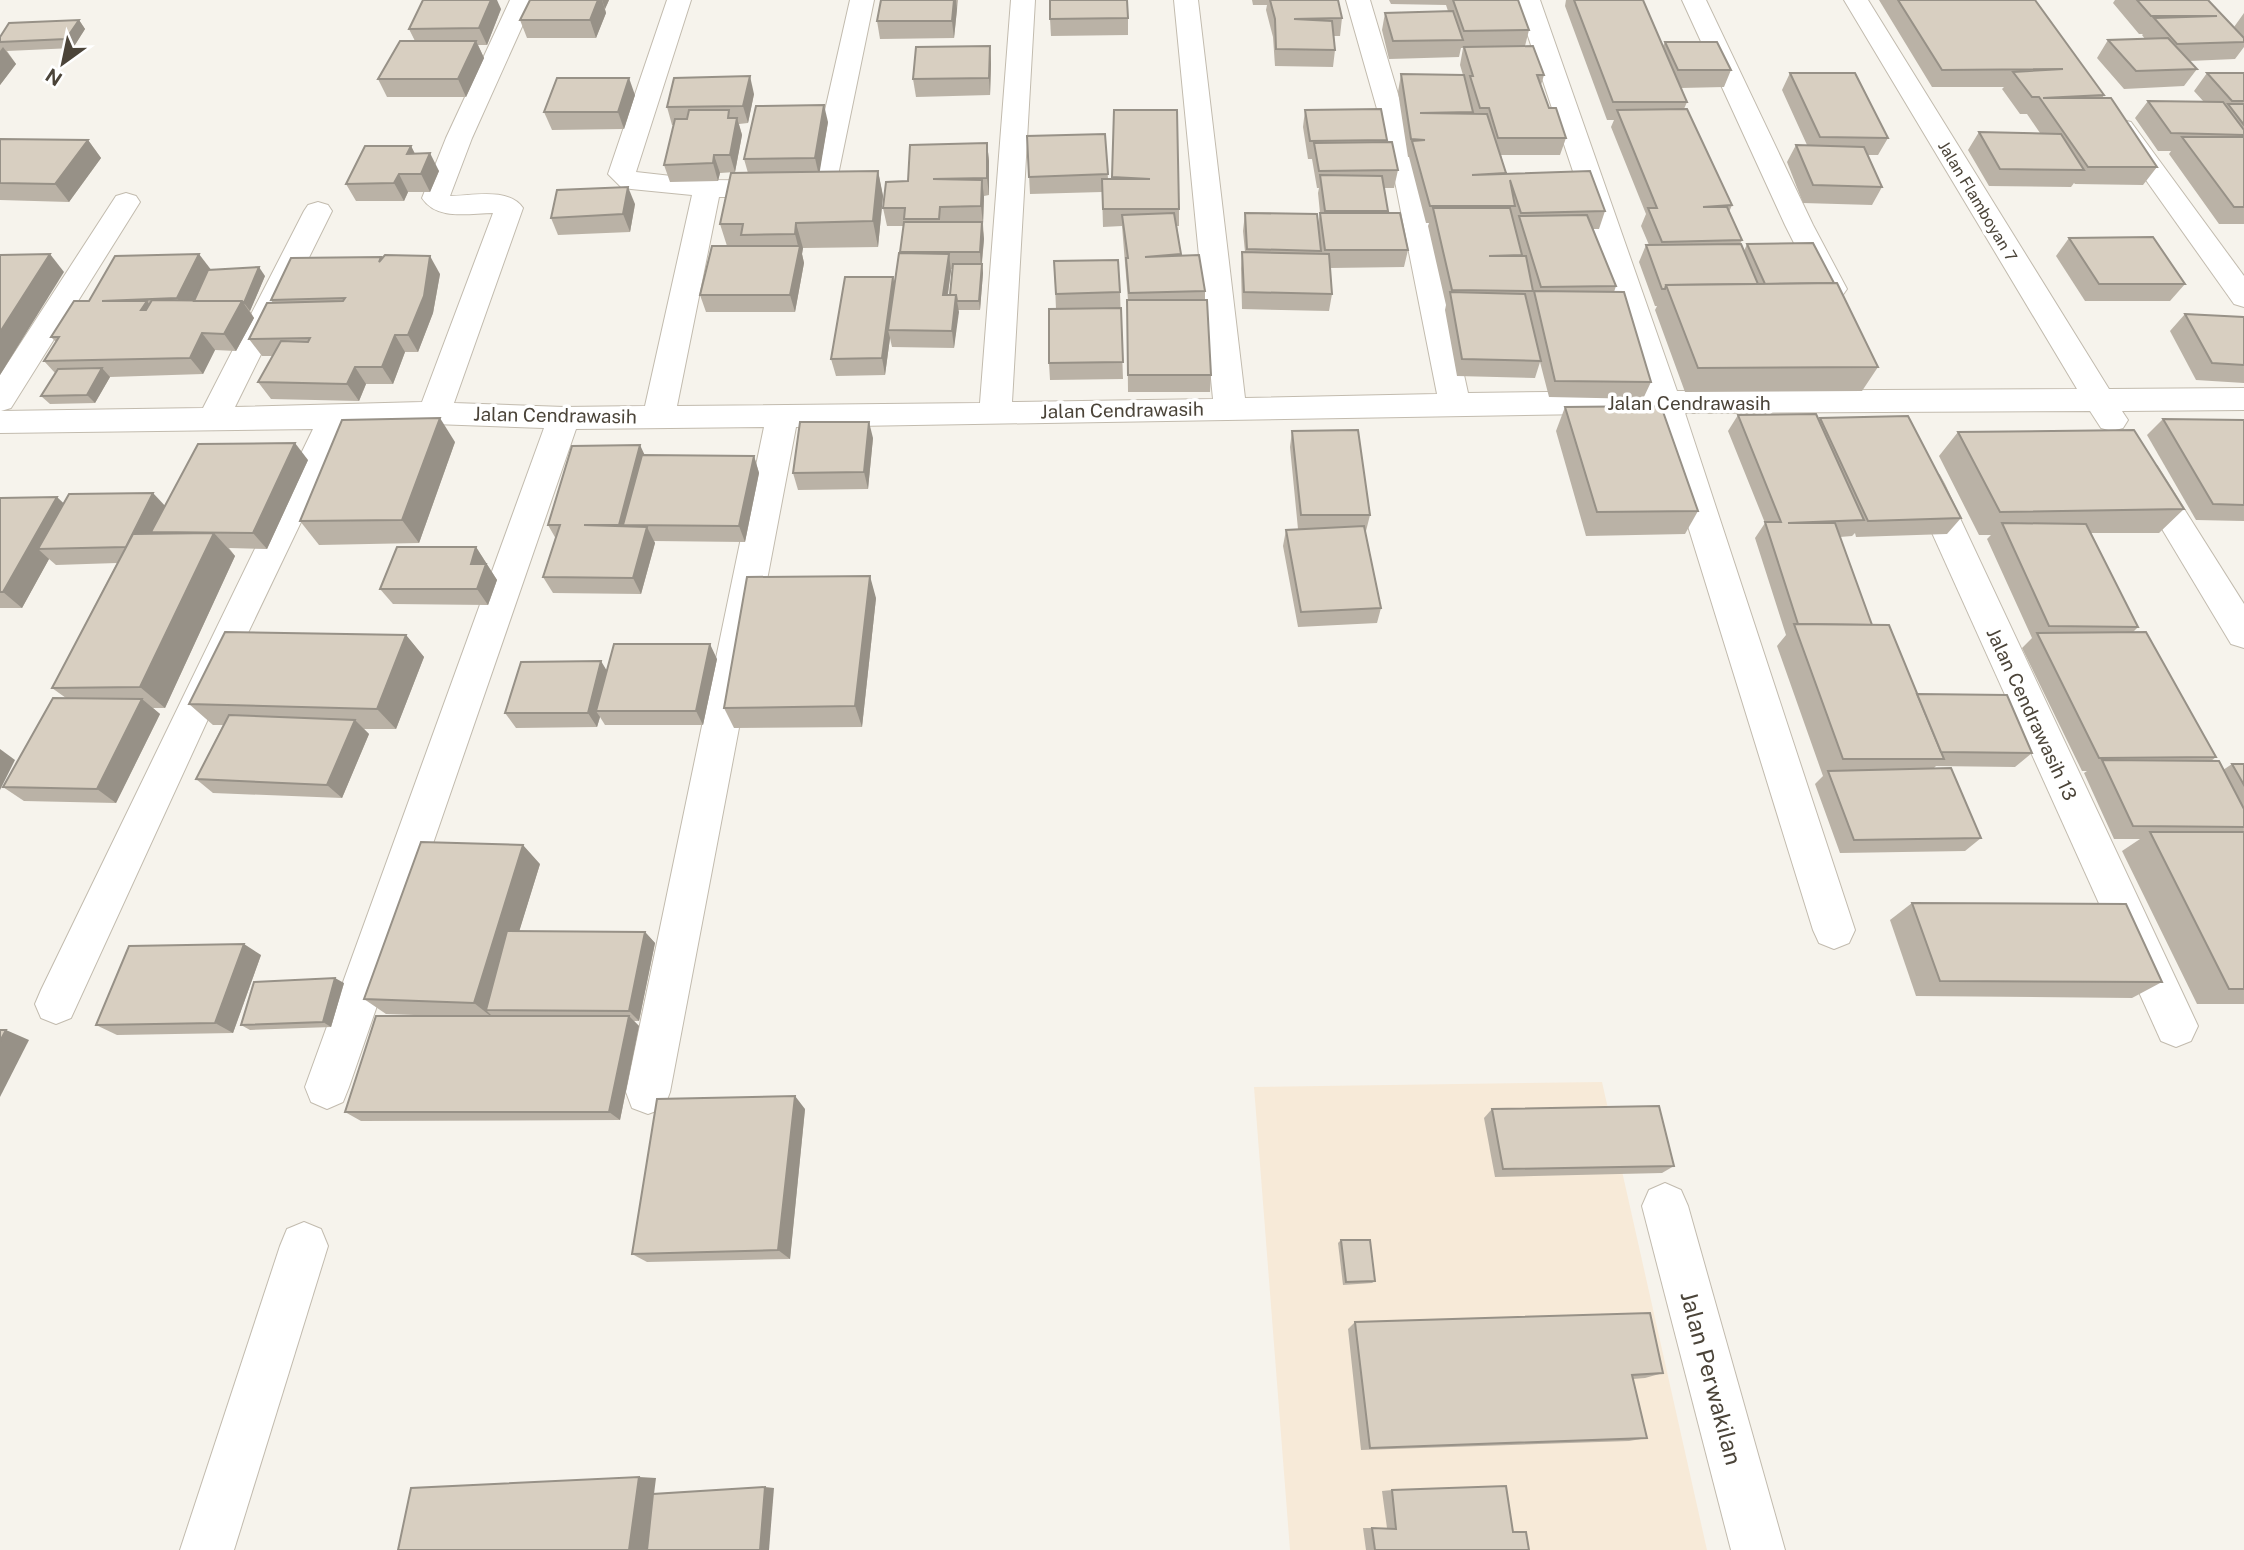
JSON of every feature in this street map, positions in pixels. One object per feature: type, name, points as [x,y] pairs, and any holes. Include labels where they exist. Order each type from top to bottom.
[{"type":"street","points":[[434,413],[509,208],[503,204],[447,205],[436,198],[459,138],[522,0]]},
{"type":"street","points":[[679,0],[622,174],[625,179],[631,181],[707,188],[815,188],[822,185],[862,0]]},
{"type":"street","points":[[995,414],[1023,0]]},
{"type":"street","points":[[1186,0],[1230,408]]},
{"type":"street","points":[[1358,0],[1402,151],[1455,404]]},
{"type":"street","points":[[1528,0],[1666,404],[1834,930]]},
{"type":"street","points":[[1694,0],[1799,225],[1841,307]]},
{"type":"street","name":"Jalan Flamboyan 7","points":[[1856,0],[2244,634]]},
{"type":"street","points":[[2107,109],[2244,297]]},
{"type":"street","points":[[659,416],[707,188]]},
{"type":"street","points":[[0,400],[126,202]]},
{"type":"street","points":[[213,419],[318,211]]},
{"type":"street","name":"Jalan Cendrawasih","points":[[0,422],[335,418],[434,413],[564,418],[995,414],[1455,404],[1666,404],[1883,390],[2100,402],[2244,399]]},
{"type":"street","name":"Jalan Cendrawasih 13","points":[[1883,390],[2176,1026]]},
{"type":"street","points":[[648,1092],[783,414]]},
{"type":"street","points":[[56,1004],[218,658],[335,418]]},
{"type":"street","points":[[327,1087],[564,418]]},
{"type":"street","name":"Jalan Perwakilan","points":[[1665,1206],[1758,1550]]},
{"type":"street","points":[[207,1550],[304,1246]]},
{"type":"shaded area","points":[[1602,1082],[1707,1550],[1290,1550],[1254,1087]]},
{"type":"building","points":[[423,0],[491,0],[479,28],[409,29]]},
{"type":"building","points":[[530,0],[598,0],[590,20],[520,20]]},
{"type":"building","points":[[881,0],[954,0],[952,21],[877,21]]},
{"type":"building","points":[[1050,0],[1127,0],[1128,18],[1050,19]]},
{"type":"building","points":[[1270,0],[1338,0],[1342,18],[1294,19],[1332,21],[1335,50],[1276,49],[1275,19]]},
{"type":"building","points":[[1453,0],[1518,0],[1529,30],[1464,31]]},
{"type":"building","points":[[1574,0],[1643,0],[1687,102],[1613,102]]},
{"type":"building","points":[[1898,0],[2035,0],[2104,95],[2043,98],[2111,98],[2157,167],[2088,167],[2039,97],[2032,97],[2013,72],[2063,69],[1942,70]]},
{"type":"building","points":[[2137,0],[2208,0],[2244,38],[2244,42],[2177,44],[2154,18],[2217,16],[2151,16]]},
{"type":"building","points":[[1453,11],[1463,40],[1393,41],[1385,13]]},
{"type":"building","points":[[79,20],[66,39],[0,42],[0,37],[9,23]]},
{"type":"building","points":[[2168,38],[2197,69],[2136,71],[2108,40]]},
{"type":"building","points":[[400,41],[476,41],[458,79],[378,79]]},
{"type":"building","points":[[1665,42],[1717,42],[1731,70],[1678,70]]},
{"type":"building","points":[[990,46],[989,78],[913,79],[916,47]]},
{"type":"building","points":[[1533,46],[1544,75],[1537,75],[1549,108],[1556,108],[1566,138],[1498,138],[1489,108],[1480,108],[1464,47]]},
{"type":"building","points":[[1790,73],[1855,73],[1888,138],[1820,137]]},
{"type":"building","points":[[2207,73],[2244,73],[2244,101],[2232,101]]},
{"type":"building","points":[[1401,74],[1464,75],[1473,112],[1420,113],[1487,114],[1506,173],[1472,175],[1590,171],[1605,211],[1521,213],[1510,180],[1515,206],[1430,206],[1412,141],[1425,140],[1411,139]]},
{"type":"building","points":[[750,76],[743,106],[667,107],[674,78]]},
{"type":"building","points":[[557,78],[629,78],[618,112],[544,112]]},
{"type":"building","points":[[2148,101],[2223,102],[2244,130],[2244,135],[2171,133]]},
{"type":"building","points":[[2228,104],[2244,104],[2244,125]]},
{"type":"building","points":[[824,105],[815,158],[744,159],[756,106]]},
{"type":"building","points":[[1381,109],[1387,140],[1310,141],[1305,110]]},
{"type":"building","points":[[1687,109],[1732,205],[1703,207],[1727,207],[1742,240],[1662,242],[1648,208],[1657,208],[1617,110]]},
{"type":"building","points":[[689,110],[729,110],[728,118],[737,118],[730,155],[714,155],[713,163],[664,165],[675,119],[687,119]]},
{"type":"building","points":[[1114,110],[1177,110],[1179,209],[1103,209],[1102,179],[1150,179],[1112,177]]},
{"type":"building","points":[[1979,132],[2061,134],[2084,170],[2000,169]]},
{"type":"building","points":[[1105,134],[1108,174],[1029,177],[1027,136]]},
{"type":"building","points":[[2182,137],[2244,137],[2244,207],[2234,207]]},
{"type":"building","points":[[0,139],[88,140],[55,184],[0,183]]},
{"type":"building","points":[[1392,142],[1398,170],[1319,171],[1314,143]]},
{"type":"building","points":[[987,143],[987,178],[933,179],[982,180],[981,206],[940,207],[939,219],[904,219],[905,208],[883,208],[886,182],[908,181],[910,145]]},
{"type":"building","points":[[1796,145],[1864,147],[1882,187],[1813,185]]},
{"type":"building","points":[[365,146],[411,146],[407,154],[430,153],[421,174],[399,174],[394,183],[346,184]]},
{"type":"building","points":[[878,171],[873,221],[796,223],[795,234],[741,235],[743,224],[720,224],[731,173]]},
{"type":"building","points":[[1320,175],[1382,176],[1388,211],[1325,211]]},
{"type":"building","points":[[628,187],[623,214],[551,218],[557,190]]},
{"type":"building","points":[[1433,208],[1510,208],[1522,255],[1489,256],[1526,256],[1533,291],[1452,290]]},
{"type":"building","points":[[1174,213],[1181,254],[1145,257],[1199,255],[1205,291],[1129,293],[1128,258],[1122,215]]},
{"type":"building","points":[[1245,213],[1317,214],[1321,251],[1247,249]]},
{"type":"building","points":[[1320,213],[1400,213],[1408,250],[1325,250]]},
{"type":"building","points":[[1587,215],[1616,286],[1541,287],[1519,216]]},
{"type":"building","points":[[904,222],[982,222],[980,252],[900,252]]},
{"type":"building","points":[[2153,237],[2185,284],[2099,284],[2069,238]]},
{"type":"building","points":[[1813,243],[1834,283],[1765,284],[1747,244]]},
{"type":"building","points":[[1741,244],[1758,284],[1666,285],[1665,289],[1662,289],[1646,245]]},
{"type":"building","points":[[712,246],[800,246],[790,295],[700,295]]},
{"type":"building","points":[[1242,252],[1329,254],[1332,294],[1244,292]]},
{"type":"building","points":[[899,253],[949,254],[943,295],[956,295],[952,331],[888,330]]},
{"type":"building","points":[[50,254],[0,332],[0,255]]},
{"type":"building","points":[[199,254],[177,298],[102,301],[147,301],[141,310],[146,310],[152,300],[242,301],[224,334],[202,333],[190,358],[44,361],[59,337],[51,337],[74,301],[89,301],[115,256]]},
{"type":"building","points":[[385,255],[430,256],[424,296],[408,335],[395,335],[382,367],[355,367],[347,384],[258,382],[281,341],[308,342],[310,338],[249,339],[267,303],[343,301],[345,298],[271,300],[291,258],[381,257],[379,262]]},
{"type":"building","points":[[1118,260],[1120,292],[1056,294],[1054,261]]},
{"type":"building","points":[[953,264],[982,264],[979,301],[957,301],[956,295],[950,295]]},
{"type":"building","points":[[259,267],[244,303],[194,301],[208,270]]},
{"type":"building","points":[[845,277],[893,277],[882,358],[831,359]]},
{"type":"building","points":[[1837,283],[1878,367],[1698,368],[1666,285]]},
{"type":"building","points":[[1534,291],[1624,292],[1651,382],[1555,381]]},
{"type":"building","points":[[1450,292],[1525,294],[1541,361],[1462,359]]},
{"type":"building","points":[[1127,300],[1207,300],[1211,375],[1128,375]]},
{"type":"building","points":[[1121,308],[1123,362],[1049,363],[1049,309]]},
{"type":"building","points":[[2185,314],[2244,317],[2244,365],[2212,363]]},
{"type":"building","points":[[102,368],[87,395],[41,396],[58,369]]},
{"type":"building","points":[[1661,406],[1698,511],[1597,512],[1565,407]]},
{"type":"building","points":[[1816,414],[1864,520],[1788,523],[1835,523],[1872,625],[1798,624],[1765,522],[1781,522],[1738,415]]},
{"type":"building","points":[[1908,416],[1961,518],[1868,521],[1820,418]]},
{"type":"building","points":[[440,418],[402,520],[300,521],[342,420]]},
{"type":"building","points":[[2163,419],[2244,420],[2244,505],[2213,504]]},
{"type":"building","points":[[800,422],[869,422],[864,472],[793,473]]},
{"type":"building","points":[[1358,430],[1370,515],[1301,515],[1292,431]]},
{"type":"building","points":[[2134,430],[2184,509],[2000,512],[1958,432]]},
{"type":"building","points":[[295,443],[253,533],[151,532],[198,444]]},
{"type":"building","points":[[640,445],[619,525],[584,525],[647,527],[633,578],[543,577],[560,525],[548,525],[572,446]]},
{"type":"building","points":[[642,455],[754,456],[739,526],[623,525]]},
{"type":"building","points":[[153,493],[126,547],[38,549],[69,494]]},
{"type":"building","points":[[57,497],[3,592],[0,592],[0,498]]},
{"type":"building","points":[[2002,523],[2086,524],[2138,627],[2049,626]]},
{"type":"building","points":[[1364,526],[1381,608],[1301,612],[1286,530]]},
{"type":"building","points":[[214,533],[140,687],[52,688],[133,534]]},
{"type":"building","points":[[397,547],[476,547],[471,564],[486,564],[477,589],[380,589]]},
{"type":"building","points":[[870,576],[855,706],[724,708],[747,577]]},
{"type":"building","points":[[1794,624],[1889,625],[1944,759],[1843,759]]},
{"type":"building","points":[[225,632],[406,635],[377,709],[189,704]]},
{"type":"building","points":[[2146,632],[2216,757],[2099,758],[2037,633]]},
{"type":"building","points":[[614,644],[710,644],[696,711],[596,711]]},
{"type":"building","points":[[601,661],[588,713],[505,713],[521,662]]},
{"type":"building","points":[[1917,694],[2007,695],[2032,753],[1941,752]]},
{"type":"building","points":[[53,698],[142,699],[97,789],[3,787]]},
{"type":"building","points":[[229,715],[355,720],[327,785],[196,779]]},
{"type":"building","points":[[2102,760],[2219,761],[2244,809],[2244,827],[2133,826]]},
{"type":"building","points":[[2232,764],[2244,764],[2244,785]]},
{"type":"building","points":[[1951,768],[1981,838],[1854,840],[1828,771]]},
{"type":"building","points":[[2150,832],[2244,832],[2244,989],[2229,989]]},
{"type":"building","points":[[421,842],[523,845],[474,1003],[364,999]]},
{"type":"building","points":[[1912,903],[2126,904],[2162,982],[1940,981]]},
{"type":"building","points":[[507,931],[645,932],[629,1011],[486,1010]]},
{"type":"building","points":[[244,944],[215,1023],[96,1025],[129,946]]},
{"type":"building","points":[[335,978],[323,1022],[241,1025],[254,982]]},
{"type":"building","points":[[376,1016],[629,1016],[609,1112],[345,1112]]},
{"type":"building","points":[[0,1030],[6,1030],[0,1041]]},
{"type":"building","points":[[795,1096],[778,1250],[632,1254],[657,1099]]},
{"type":"building","points":[[1659,1106],[1674,1166],[1503,1169],[1492,1109]]},
{"type":"building","points":[[1341,1240],[1370,1240],[1375,1281],[1346,1282]]},
{"type":"building","points":[[1650,1313],[1663,1373],[1632,1375],[1647,1438],[1370,1448],[1355,1322]]},
{"type":"building","points":[[639,1477],[629,1550],[398,1550],[411,1488]]},
{"type":"building","points":[[1506,1486],[1513,1532],[1526,1532],[1529,1550],[1375,1550],[1372,1528],[1396,1529],[1392,1490]]},
{"type":"building","points":[[765,1487],[760,1550],[647,1550],[653,1494]]}]
